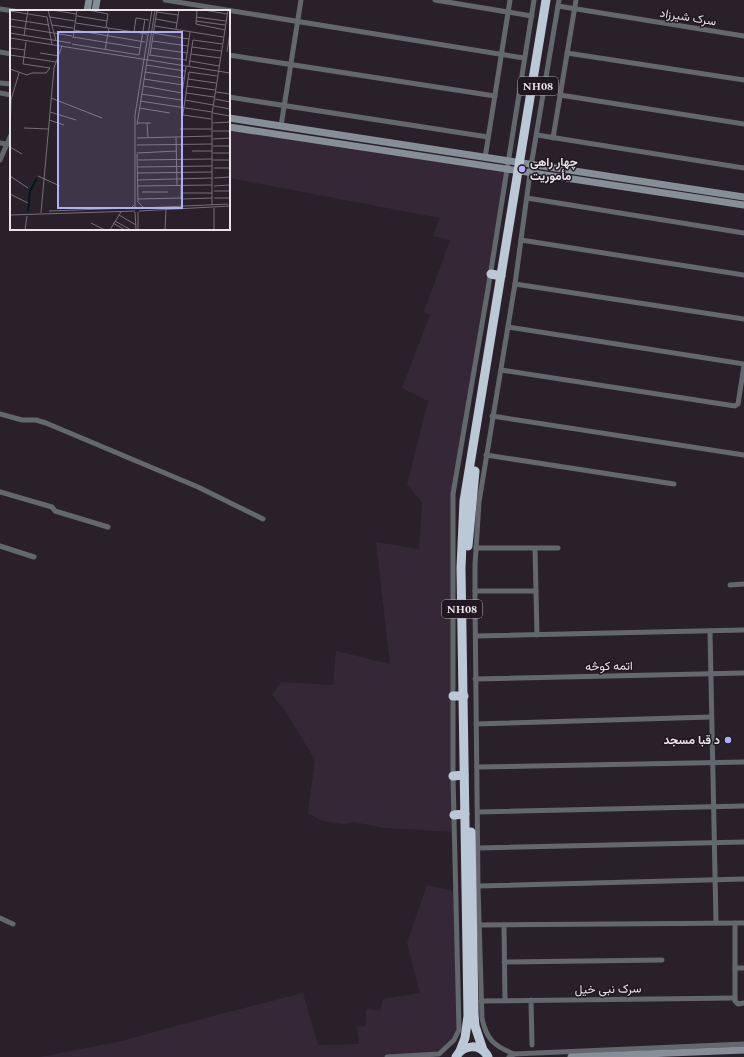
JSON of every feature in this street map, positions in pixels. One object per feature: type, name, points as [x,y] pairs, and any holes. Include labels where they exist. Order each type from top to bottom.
[{"type":"highway","name":"NH08","points":[[456,1055],[465,1038],[468,1016],[464,696],[457,588],[457,550],[501,276],[525,168],[546,0]]},
{"type":"highway","name":"NH08","points":[[488,1054],[475,1026],[470,812],[468,542],[476,463],[525,168],[555,3]]},
{"type":"highway","points":[[491,274],[501,276]]},
{"type":"highway","points":[[453,696],[464,696]]},
{"type":"highway","points":[[453,776],[464,775]]},
{"type":"highway","points":[[454,815],[465,814]]},
{"type":"highway","name":"NH08","points":[[456,1055],[471,1046],[488,1054]]},
{"type":"street","points":[[87,10],[89,0]]},
{"type":"street","points":[[95,10],[97,0]]},
{"type":"street","points":[[165,0],[228,10]]},
{"type":"street","points":[[281,126],[301,0]]},
{"type":"street","points":[[435,0],[455,2],[532,16]]},
{"type":"street","points":[[485,158],[510,0]]},
{"type":"street","points":[[457,550],[453,494],[491,274],[534,0]]},
{"type":"street","points":[[485,1033],[481,1000],[478,886],[478,767],[476,724],[475,591],[479,502],[515,284],[527,198],[525,168],[537,135],[555,3],[559,0]]},
{"type":"street","points":[[553,138],[576,0]]},
{"type":"street","name":"سرک شیرزاد","points":[[555,3],[575,9],[744,36]]},
{"type":"street","points":[[0,9],[10,10]]},
{"type":"street","points":[[230,10],[524,58]]},
{"type":"street","points":[[0,52],[10,54]]},
{"type":"street","points":[[567,53],[744,80]]},
{"type":"street","points":[[230,55],[495,96]]},
{"type":"street","points":[[0,82],[10,84]]},
{"type":"street","points":[[0,93],[10,95]]},
{"type":"street","points":[[560,95],[744,124]]},
{"type":"street","points":[[230,97],[488,137]]},
{"type":"street","points":[[230,118],[485,158],[508,165]]},
{"type":"street","points":[[230,127],[508,165],[744,205]]},
{"type":"street","points":[[537,135],[744,168]]},
{"type":"street","points":[[0,160],[10,137]]},
{"type":"street","points":[[0,143],[7,144]]},
{"type":"street","points":[[525,168],[744,198]]},
{"type":"street","points":[[527,198],[744,233]]},
{"type":"street","points":[[521,240],[744,275]]},
{"type":"street","points":[[515,284],[744,319]]},
{"type":"street","points":[[500,370],[735,406],[738,404],[744,365],[508,327]]},
{"type":"street","points":[[0,414],[22,420],[36,420],[46,423],[198,486],[263,519]]},
{"type":"street","points":[[492,416],[744,455]]},
{"type":"street","points":[[486,455],[674,484]]},
{"type":"street","points":[[0,492],[52,507],[55,511],[108,527]]},
{"type":"street","points":[[0,546],[34,557]]},
{"type":"street","points":[[476,548],[558,548]]},
{"type":"street","points":[[535,549],[537,635]]},
{"type":"street","points":[[730,585],[744,584]]},
{"type":"street","points":[[388,1057],[437,1055],[454,1040],[459,1030],[453,776],[453,696],[457,588]]},
{"type":"street","points":[[475,591],[536,591]]},
{"type":"street","points":[[476,636],[744,630]]},
{"type":"street","points":[[710,631],[716,923]]},
{"type":"street","name":"اتمه کوڅه","points":[[476,679],[744,673]]},
{"type":"street","points":[[476,724],[711,717]]},
{"type":"street","points":[[478,767],[744,762]]},
{"type":"street","points":[[478,812],[744,806]]},
{"type":"street","points":[[478,848],[744,842]]},
{"type":"street","points":[[478,886],[744,880]]},
{"type":"street","points":[[0,918],[13,924]]},
{"type":"street","points":[[735,923],[735,998],[736,1003],[744,1003]]},
{"type":"street","points":[[480,925],[744,923]]},
{"type":"street","points":[[504,925],[504,1000]]},
{"type":"street","points":[[504,962],[662,960]]},
{"type":"street","points":[[735,968],[744,968]]},
{"type":"street","name":"سرک نبی خیل","points":[[481,1000],[735,998]]},
{"type":"street","points":[[531,1000],[532,1045]]},
{"type":"street","points":[[475,1026],[511,1056],[744,1044]]},
{"type":"street","points":[[459,1030],[465,1038]]},
{"type":"street","points":[[571,1057],[744,1050]]},
{"type":"shaded area","points":[[230,127],[507,169],[453,494],[454,832],[384,828],[354,822],[343,824],[322,821],[308,813],[315,760],[284,709],[272,695],[281,682],[333,685],[336,651],[390,664],[376,542],[419,549],[422,502],[407,484],[428,401],[402,388],[430,315],[424,312],[450,240],[433,236],[440,218],[230,178]]},
{"type":"shaded area","points":[[427,885],[457,892],[459,1030],[454,1040],[439,1054],[387,1057],[40,1057],[122,1041],[303,993],[318,1045],[359,1044],[357,1027],[366,1026],[366,1009],[380,1011],[383,999],[420,993],[407,943]]},
{"type":"place","name":"چهار راهی مأموریت","points":[[522,169]]},
{"type":"place","name":"د قبا مسجد","points":[[728,740]]}]
